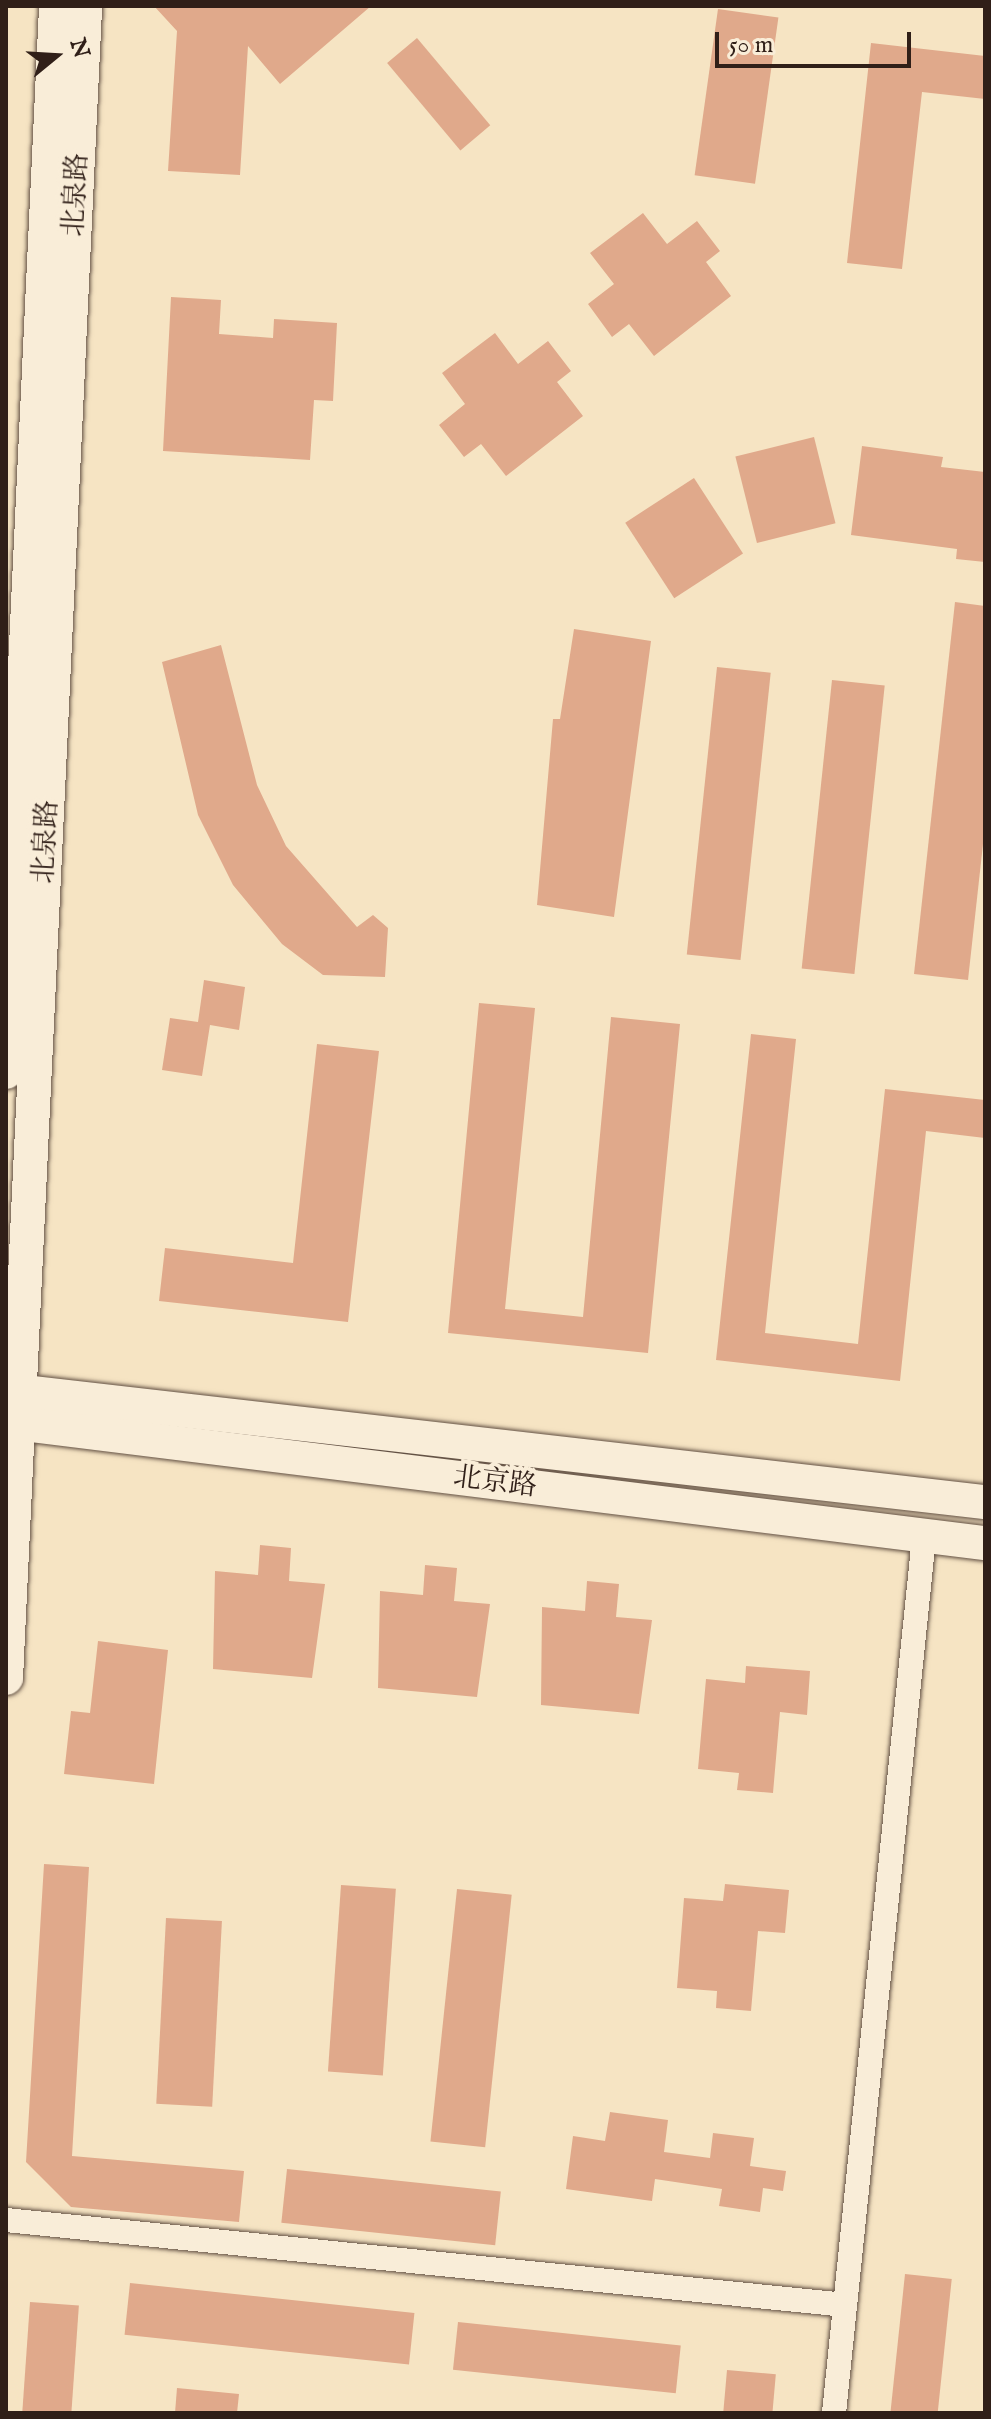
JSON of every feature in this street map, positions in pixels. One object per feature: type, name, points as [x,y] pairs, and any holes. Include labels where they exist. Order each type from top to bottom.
[{"type":"main road","name":"北泉路","points":[[6,1072],[33,561],[56,6]]},
{"type":"main road","name":"北泉路","points":[[6,1678],[33,561],[85,6]]},
{"type":"main road","name":"北京路","points":[[13,1407],[985,1502]]},
{"type":"main road","name":"北京路","points":[[13,1407],[924,1538],[985,1543]]},
{"type":"street","points":[[834,2413],[924,1538]]},
{"type":"street","points":[[6,2220],[845,2305]]},
{"type":"building","points":[[154,6],[371,6],[280,84],[248,46],[240,175],[168,171],[177,31]]},
{"type":"building","points":[[718,9],[778,17],[755,184],[695,175]]},
{"type":"building","points":[[417,38],[490,125],[460,150],[387,63]]},
{"type":"building","points":[[871,43],[985,56],[985,99],[922,92],[902,269],[847,263]]},
{"type":"building","points":[[643,213],[667,244],[697,221],[720,251],[706,262],[731,296],[654,356],[629,324],[612,337],[588,304],[614,284],[590,253]]},
{"type":"building","points":[[171,297],[221,300],[219,334],[273,338],[274,319],[337,323],[333,401],[314,400],[310,460],[163,451]]},
{"type":"building","points":[[495,333],[518,364],[548,341],[571,371],[557,382],[583,416],[506,476],[481,444],[464,457],[439,425],[465,404],[442,373]]},
{"type":"building","points":[[814,437],[836,523],[757,543],[735,457]]},
{"type":"building","points":[[862,446],[943,457],[941,467],[985,472],[985,562],[956,559],[957,549],[851,535]]},
{"type":"building","points":[[694,478],[743,553],[674,598],[625,523]]},
{"type":"building","points":[[955,602],[985,606],[985,826],[968,980],[914,974]]},
{"type":"building","points":[[574,629],[651,641],[614,917],[537,905],[553,719],[560,719]]},
{"type":"building","points":[[221,645],[257,785],[286,846],[357,927],[373,915],[388,928],[385,977],[323,975],[282,944],[233,885],[198,815],[162,662]]},
{"type":"building","points":[[717,667],[771,673],[740,960],[687,954]]},
{"type":"building","points":[[832,680],[885,686],[854,974],[802,968]]},
{"type":"building","points":[[204,980],[245,987],[239,1030],[210,1025],[202,1076],[162,1070],[170,1018],[198,1022]]},
{"type":"building","points":[[479,1003],[535,1008],[505,1309],[583,1317],[611,1017],[680,1024],[648,1353],[448,1333]]},
{"type":"building","points":[[751,1034],[796,1039],[765,1333],[858,1344],[885,1089],[985,1100],[985,1138],[926,1131],[900,1381],[716,1360]]},
{"type":"building","points":[[317,1044],[379,1051],[348,1322],[159,1301],[165,1248],[293,1263]]},
{"type":"building","points":[[260,1545],[291,1548],[289,1581],[325,1584],[312,1678],[213,1669],[215,1571],[258,1575]]},
{"type":"building","points":[[425,1565],[457,1568],[454,1601],[490,1604],[477,1697],[378,1688],[380,1591],[423,1595]]},
{"type":"building","points":[[587,1581],[619,1584],[616,1617],[652,1620],[639,1714],[541,1705],[542,1607],[585,1611]]},
{"type":"building","points":[[98,1641],[168,1650],[154,1784],[64,1774],[71,1711],[90,1713]]},
{"type":"building","points":[[746,1666],[810,1671],[807,1715],[780,1712],[773,1793],[737,1790],[739,1773],[698,1769],[706,1679],[745,1683]]},
{"type":"building","points":[[44,1864],[89,1867],[72,2156],[244,2171],[239,2222],[71,2207],[26,2162]]},
{"type":"building","points":[[725,1884],[789,1890],[785,1933],[758,1931],[751,2011],[716,2008],[717,1991],[677,1988],[684,1898],[723,1901]]},
{"type":"building","points":[[341,1885],[396,1889],[383,2075],[328,2072]]},
{"type":"building","points":[[457,1889],[512,1895],[485,2147],[430,2142]]},
{"type":"building","points":[[166,1918],[222,1921],[212,2107],[156,2104]]},
{"type":"building","points":[[610,2112],[668,2120],[664,2152],[710,2158],[713,2133],[754,2138],[750,2166],[786,2171],[783,2191],[763,2188],[760,2212],[719,2206],[722,2189],[655,2179],[652,2201],[566,2189],[573,2136],[605,2141]]},
{"type":"building","points":[[287,2169],[501,2191],[495,2245],[281,2223]]},
{"type":"building","points":[[905,2274],[952,2279],[938,2413],[890,2413]]},
{"type":"building","points":[[130,2283],[414,2313],[409,2365],[125,2335]]},
{"type":"building","points":[[30,2302],[79,2305],[71,2413],[22,2413]]},
{"type":"building","points":[[458,2322],[681,2345],[676,2393],[453,2370]]},
{"type":"building","points":[[727,2370],[776,2374],[772,2413],[723,2413]]},
{"type":"building","points":[[177,2388],[239,2394],[237,2413],[175,2413]]}]
